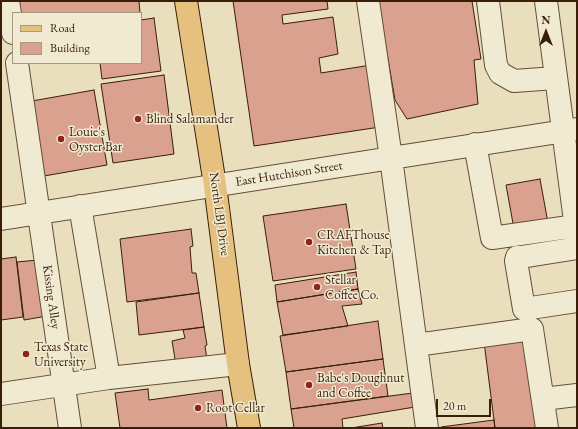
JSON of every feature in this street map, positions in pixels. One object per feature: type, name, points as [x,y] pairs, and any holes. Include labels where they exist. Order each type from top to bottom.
[{"type":"main road","name":"North LBJ Drive","points":[[186,1],[215,185],[238,364],[249,428]]},
{"type":"street","points":[[8,1],[12,27]]},
{"type":"street","points":[[368,1],[391,158],[427,428]]},
{"type":"street","points":[[488,1],[496,65],[500,73],[514,81],[556,78]]},
{"type":"street","points":[[476,144],[492,238],[576,231],[570,130],[556,78],[546,1]]},
{"type":"street","name":"Kissing Alley","points":[[17,64],[70,428]]},
{"type":"street","name":"East Hutchison Street","points":[[1,219],[570,130]]},
{"type":"street","points":[[80,206],[109,378]]},
{"type":"street","points":[[577,248],[517,257],[516,261],[524,308],[577,301]]},
{"type":"street","points":[[416,345],[532,329],[547,428]]},
{"type":"street","points":[[1,394],[109,378],[238,364]]},
{"type":"street","points":[[543,399],[577,395]]},
{"type":"building","points":[[16,1],[139,1],[140,12],[17,12]]},
{"type":"building","points":[[233,1],[327,1],[328,9],[282,15],[283,24],[333,17],[338,54],[319,58],[321,73],[371,65],[380,127],[254,146]]},
{"type":"building","points":[[378,1],[472,1],[481,59],[474,60],[478,104],[407,119],[395,100]]},
{"type":"building","points":[[154,18],[161,71],[102,79],[100,64],[142,64],[142,20]]},
{"type":"building","name":"Blind Salamander","points":[[164,75],[174,154],[113,163],[101,84]]},
{"type":"building","points":[[94,90],[107,165],[44,176],[32,101]]},
{"type":"building","points":[[540,179],[548,223],[514,229],[506,185]]},
{"type":"building","name":"CRAFThouse Kitchen & Tap","points":[[346,204],[356,269],[273,281],[263,216]]},
{"type":"building","points":[[191,229],[193,246],[190,247],[192,273],[196,273],[199,293],[127,302],[120,239]]},
{"type":"building","points":[[16,257],[23,317],[1,320],[1,259]]},
{"type":"building","points":[[38,260],[47,316],[24,320],[17,262]]},
{"type":"building","name":"Stellar Coffee Co.","points":[[356,272],[358,289],[277,302],[275,285]]},
{"type":"building","points":[[358,289],[362,304],[342,306],[348,326],[283,335],[277,302]]},
{"type":"building","points":[[199,293],[204,327],[139,335],[136,302]]},
{"type":"building","points":[[378,321],[383,359],[286,372],[280,336]]},
{"type":"building","points":[[204,327],[207,345],[205,346],[207,360],[176,365],[172,341],[185,338],[183,330]]},
{"type":"building","points":[[526,336],[538,428],[495,428],[484,342]]},
{"type":"building","points":[[383,359],[388,396],[291,409],[286,372]]},
{"type":"building","points":[[148,389],[149,400],[222,390],[227,428],[120,428],[115,393]]},
{"type":"building","points":[[413,393],[415,407],[342,419],[343,428],[294,428],[291,409]]},
{"type":"building","points":[[494,420],[495,428],[441,428],[441,427]]},
{"type":"building","points":[[382,423],[383,428],[351,428]]},
{"type":"place","name":"Blind Salamander","points":[[138,119]]},
{"type":"place","name":"Louie's Oyster Bar","points":[[61,139]]},
{"type":"place","name":"CRAFThouse Kitchen & Tap","points":[[309,242]]},
{"type":"place","name":"Stellar Coffee Co.","points":[[317,287]]},
{"type":"place","name":"Texas State University","points":[[26,354]]},
{"type":"place","name":"Babe's Doughnut and Coffee","points":[[309,385]]},
{"type":"place","name":"Root Cellar","points":[[198,408]]}]
